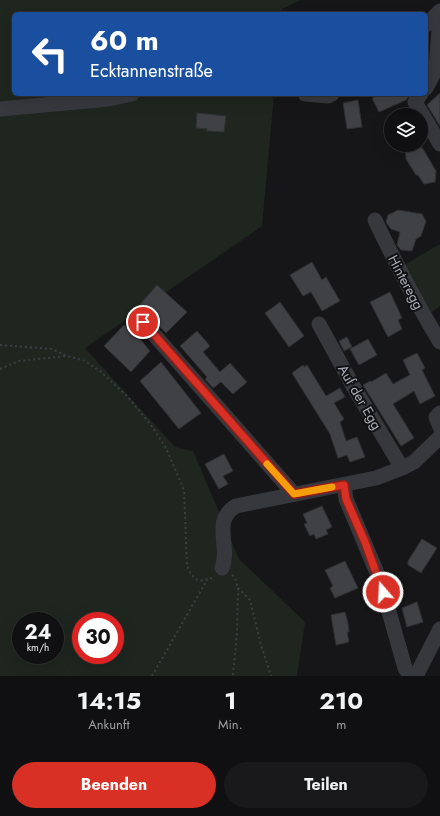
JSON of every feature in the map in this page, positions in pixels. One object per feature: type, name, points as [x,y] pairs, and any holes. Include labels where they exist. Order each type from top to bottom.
[{"type":"street","points":[[428,23],[440,12]]},
{"type":"street","points":[[428,84],[436,69],[440,12]]},
{"type":"street","points":[[0,109],[109,99],[123,96]]},
{"type":"street","points":[[420,96],[415,102],[440,144]]},
{"type":"street","name":"Hinteregg","points":[[375,220],[398,268],[440,342]]},
{"type":"street","points":[[143,322],[294,494]]},
{"type":"street","name":"Auf der Egg","points":[[319,324],[353,386],[402,468]]},
{"type":"street","points":[[440,413],[436,417],[440,427]]},
{"type":"street","points":[[222,568],[225,561],[222,529],[225,515],[231,509],[236,506],[376,478],[414,462],[440,437]]},
{"type":"street","points":[[344,485],[346,499],[380,580],[405,668],[410,676]]},
{"type":"street","points":[[416,676],[440,629]]},
{"type":"path","points":[[0,345],[52,349],[67,356],[85,361],[100,371],[127,396],[166,448],[184,490],[187,566],[192,576],[199,580],[207,580],[214,577],[222,568],[235,578],[238,588],[237,632],[233,676]]},
{"type":"path","points":[[0,369],[19,361],[67,356]]},
{"type":"path","points":[[152,676],[207,580]]},
{"type":"path","points":[[238,588],[250,600],[261,645],[271,676]]},
{"type":"shaded area","points":[[0,0],[301,0],[282,9],[281,12],[12,12],[12,96],[274,96],[262,226],[85,348],[175,447],[193,451],[239,559],[305,622],[297,676],[0,676]]},
{"type":"shaded area","points":[[440,244],[440,306],[431,313],[404,265]]},
{"type":"building","points":[[440,93],[440,126],[427,105]]},
{"type":"building","points":[[373,96],[409,96],[406,100],[388,108],[384,108],[384,110],[379,112],[372,98],[374,98]]},
{"type":"building","points":[[358,100],[362,127],[347,129],[343,103]]},
{"type":"building","points":[[197,113],[226,116],[224,132],[207,131],[207,129],[196,128]]},
{"type":"building","points":[[406,152],[425,152],[436,171],[435,182],[424,184],[418,175],[416,175],[406,159]]},
{"type":"building","points":[[398,210],[422,214],[426,221],[421,236],[416,239],[412,251],[401,250],[397,245],[400,232],[391,229],[386,222],[388,215]]},
{"type":"building","points":[[312,262],[322,280],[326,277],[340,301],[322,311],[311,292],[303,296],[290,275]]},
{"type":"building","points":[[157,285],[187,312],[166,333],[146,313],[141,313],[136,309]]},
{"type":"building","points":[[390,292],[402,318],[398,320],[402,329],[388,337],[370,302]]},
{"type":"building","points":[[280,302],[304,336],[289,347],[265,313]]},
{"type":"building","points":[[124,325],[141,340],[150,351],[131,372],[104,346]]},
{"type":"building","points":[[197,331],[210,346],[203,352],[220,372],[230,363],[247,382],[233,394],[221,382],[213,388],[205,379],[207,377],[180,346]]},
{"type":"building","points":[[347,337],[352,347],[344,351],[339,341]]},
{"type":"building","points":[[368,339],[377,355],[359,365],[350,349]]},
{"type":"building","points":[[417,353],[425,368],[422,370],[435,396],[420,404],[414,391],[393,404],[414,438],[401,446],[363,385],[386,373],[393,384],[410,375],[403,360]]},
{"type":"building","points":[[161,362],[201,413],[179,429],[140,381]]},
{"type":"building","points":[[303,365],[304,367],[307,365],[326,396],[340,388],[345,397],[334,403],[344,419],[340,422],[346,441],[357,437],[365,457],[350,462],[347,455],[338,458],[330,434],[292,373]]},
{"type":"building","points":[[224,454],[233,471],[223,476],[228,484],[219,489],[205,464]]},
{"type":"building","points":[[322,506],[332,527],[326,530],[328,534],[316,539],[314,534],[310,536],[304,524],[307,523],[303,514]]},
{"type":"building","points":[[422,539],[437,548],[421,573],[408,565],[408,561]]},
{"type":"building","points":[[345,561],[358,588],[335,598],[330,588],[333,586],[325,570]]},
{"type":"building","points":[[417,602],[423,622],[407,627],[402,608]]},
{"type":"building","points":[[345,612],[348,623],[349,632],[347,632],[349,642],[336,645],[331,615]]},
{"type":"slow traffic","points":[[267,464],[294,494],[332,487]]},
{"type":"route","points":[[143,322],[294,494],[344,485],[346,499],[365,542],[380,580],[383,592]]}]
